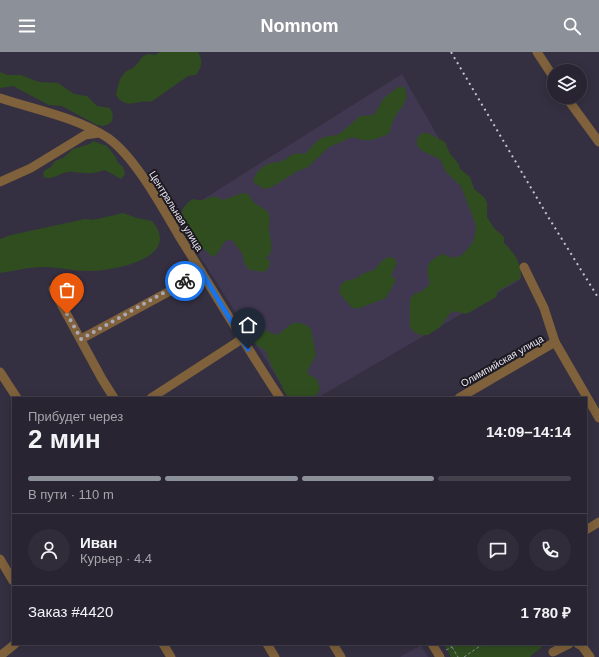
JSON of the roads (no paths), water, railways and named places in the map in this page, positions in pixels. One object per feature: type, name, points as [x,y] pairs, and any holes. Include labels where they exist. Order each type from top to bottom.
[{"type":"street","points":[[537,52],[547,67]]},
{"type":"street","name":"Центральная улица","points":[[0,98],[87,126],[120,149],[133,163],[164,210],[242,339],[279,397]]},
{"type":"street","points":[[571,104],[599,142]]},
{"type":"street","points":[[0,182],[31,168],[85,135],[99,133]]},
{"type":"street","points":[[524,267],[544,308],[555,342],[587,397]]},
{"type":"street","points":[[81,339],[170,291],[201,271]]},
{"type":"street","points":[[53,289],[113,397]]},
{"type":"street","points":[[154,397],[242,339]]},
{"type":"street","name":"Олимпийская улица","points":[[461,397],[555,342]]},
{"type":"street","points":[[0,372],[15,397]]},
{"type":"street","points":[[587,397],[599,418]]},
{"type":"street","points":[[587,529],[599,522]]},
{"type":"street","points":[[0,559],[12,579]]},
{"type":"street","points":[[0,656],[14,645]]},
{"type":"street","points":[[164,645],[170,657]]},
{"type":"street","points":[[268,645],[275,657]]},
{"type":"street","points":[[333,645],[341,657]]},
{"type":"street","points":[[433,645],[443,654]]},
{"type":"street","points":[[553,651],[566,645]]},
{"type":"street","points":[[580,645],[590,657]]},
{"type":"railway","points":[[451,52],[547,215],[599,299]]}]
